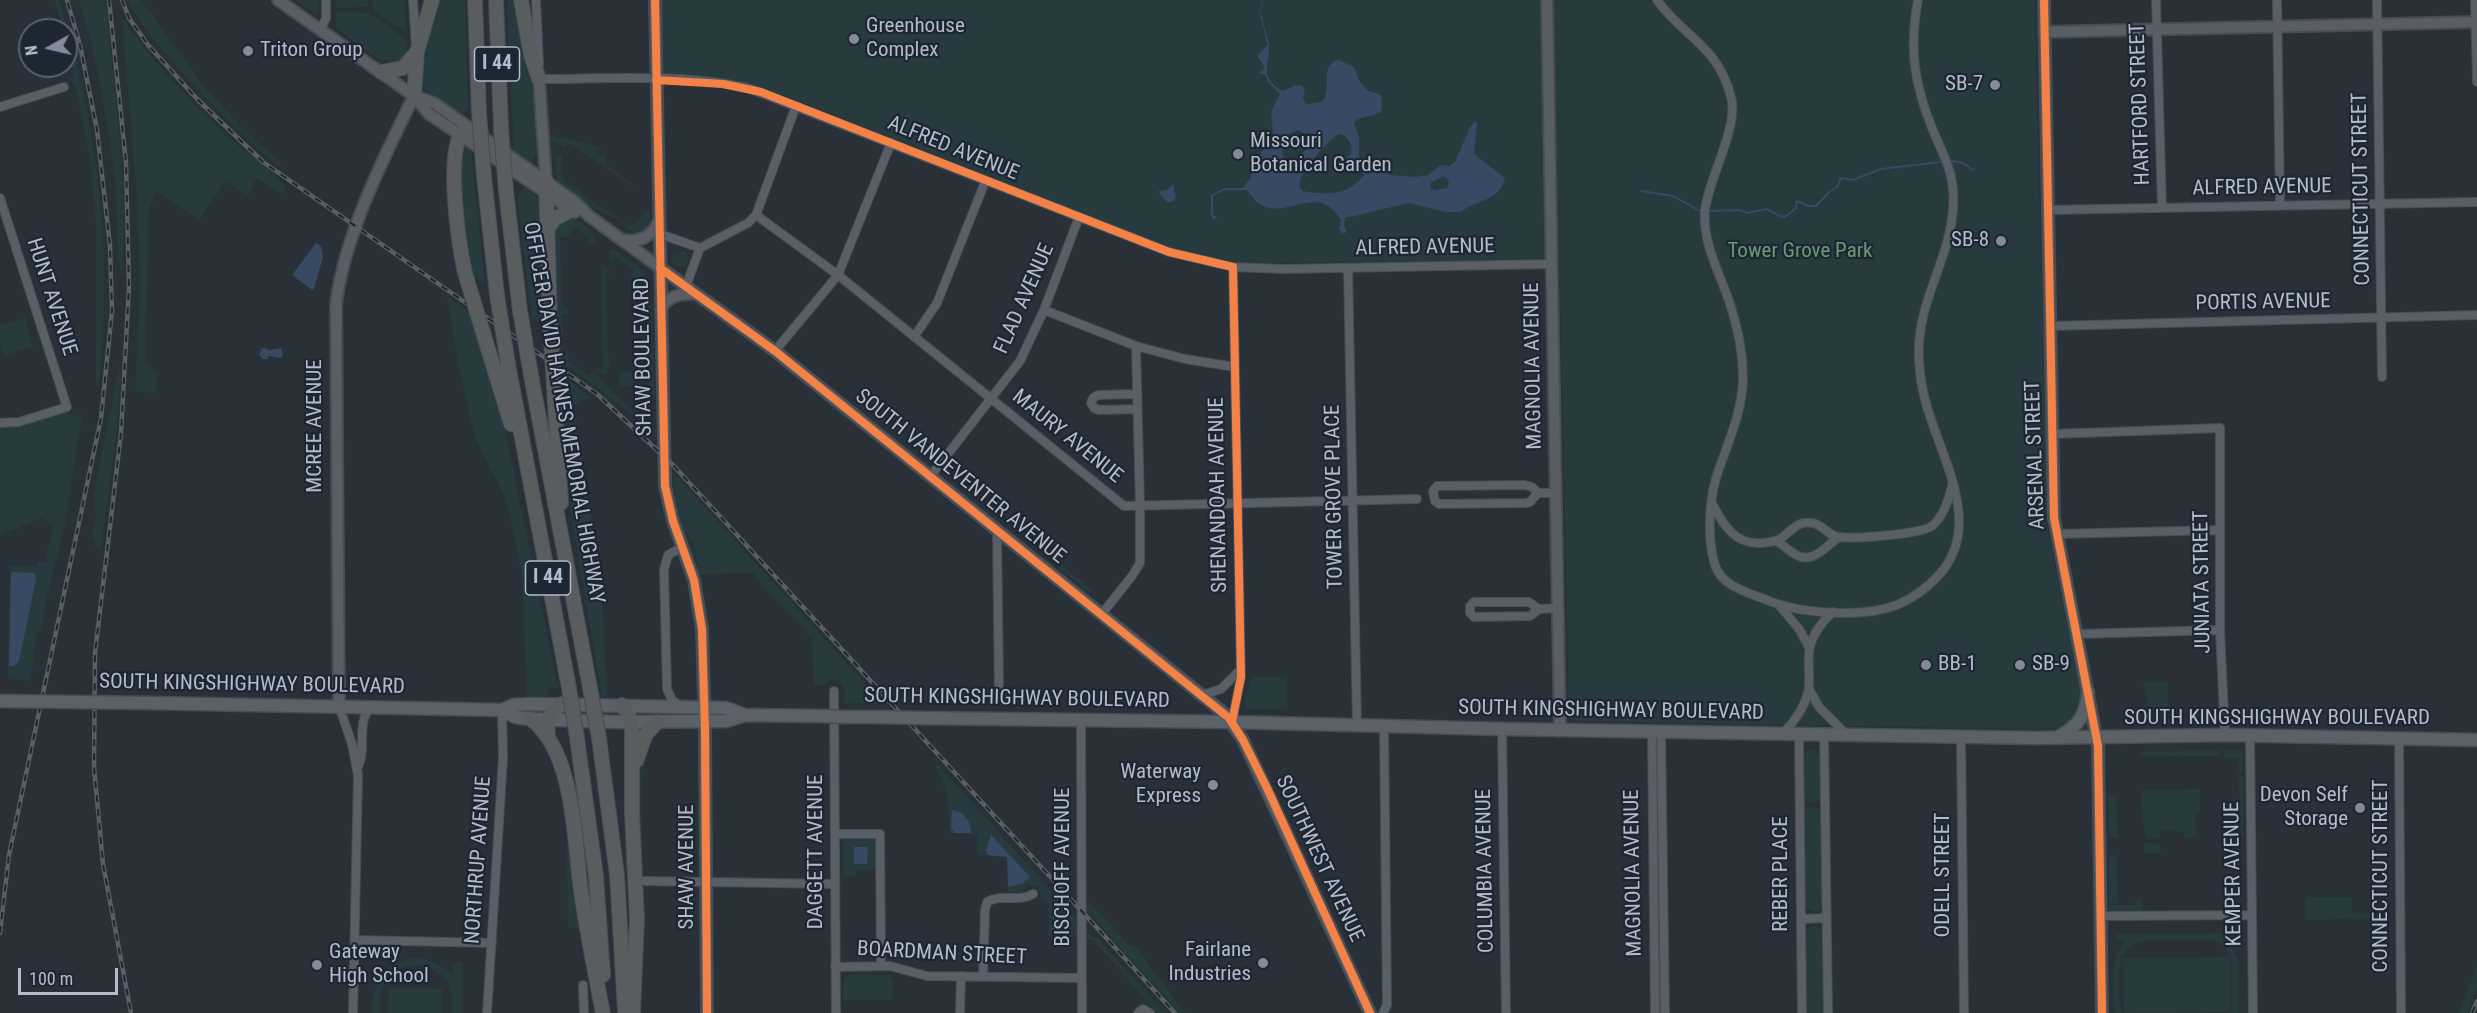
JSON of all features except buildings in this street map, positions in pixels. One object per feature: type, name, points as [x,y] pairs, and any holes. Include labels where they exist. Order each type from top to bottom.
[{"type":"highway","points":[[414,96],[417,52],[432,0]]},
{"type":"highway","name":"OFFICER DAVID HAYNES MEMORIAL HIGHWAY","points":[[475,0],[479,113],[497,295],[578,738],[596,876],[604,1013]]},
{"type":"highway","name":"OFFICER DAVID HAYNES MEMORIAL HIGHWAY","points":[[496,0],[501,129],[520,311],[599,738],[617,875],[625,1013]]},
{"type":"highway","points":[[521,0],[531,55],[539,79]]},
{"type":"highway","points":[[381,72],[404,68],[417,52]]},
{"type":"highway","points":[[466,132],[457,144],[455,196],[457,230],[465,273],[527,468]]},
{"type":"highway","points":[[546,188],[550,324],[562,499],[560,532]]},
{"type":"highway","points":[[547,230],[554,219],[571,210]]},
{"type":"highway","points":[[562,704],[554,710],[548,721],[548,736],[560,765],[570,804],[581,892],[604,1013]]},
{"type":"highway","points":[[622,705],[631,722],[637,919],[633,1013]]},
{"type":"highway","points":[[531,720],[548,736]]},
{"type":"highway","points":[[631,774],[646,734],[657,722]]},
{"type":"main road","name":"SOUTH VANDEVENTER AVENUE","points":[[278,0],[414,96],[434,103],[509,169],[575,202],[589,216],[775,351],[1202,695],[1232,722]]},
{"type":"main road","name":"SHAW BOULEVARD","points":[[655,0],[665,486],[673,521],[694,580],[701,616],[704,707]]},
{"type":"main road","name":"MAGNOLIA AVENUE","points":[[1547,0],[1560,731]]},
{"type":"main road","name":"ARSENAL STREET","points":[[2044,0],[2056,534],[2097,738],[2102,1013]]},
{"type":"main road","points":[[2044,32],[2476,22]]},
{"type":"main road","points":[[539,79],[546,188]]},
{"type":"main road","name":"MCREE AVENUE","points":[[339,706],[336,305],[349,248],[383,162],[414,96]]},
{"type":"main road","name":"SOUTH VANDEVENTER AVENUE","points":[[466,132],[527,169],[571,210],[589,216]]},
{"type":"main road","points":[[509,169],[527,169],[535,166],[544,155]]},
{"type":"main road","points":[[623,240],[636,241],[647,237],[655,230],[659,221]]},
{"type":"main road","points":[[661,309],[667,300],[674,296],[697,294]]},
{"type":"main road","points":[[2056,739],[2080,721],[2086,710],[2088,692]]},
{"type":"main road","name":"SOUTH KINGSHIGHWAY BOULEVARD","points":[[0,700],[502,710],[520,704],[622,705],[726,708],[745,715],[1232,722],[1560,731],[2056,739],[2225,735],[2477,740]]},
{"type":"main road","name":"SHAW AVENUE","points":[[704,707],[707,1013]]},
{"type":"main road","name":"SOUTH KINGSHIGHWAY BOULEVARD","points":[[502,710],[515,717],[548,721],[705,721],[732,720],[745,715]]},
{"type":"main road","name":"SOUTHWEST AVENUE","points":[[1232,722],[1270,796],[1370,1013]]},
{"type":"street","points":[[321,29],[327,16],[326,0]]},
{"type":"street","points":[[413,0],[417,52]]},
{"type":"street","points":[[536,0],[539,79]]},
{"type":"street","points":[[1657,0],[1670,16],[1708,50],[1725,80],[1732,103],[1731,121],[1707,201],[1705,221],[1713,258],[1739,333],[1743,389],[1738,418],[1717,476],[1712,501],[1712,540],[1718,571],[1733,585],[1779,605],[1833,612],[1878,609],[1899,604],[1926,588],[1940,574],[1950,559],[1958,537],[1959,517],[1953,482],[1926,404],[1919,357],[1919,326],[1949,234],[1953,191],[1948,168],[1920,96],[1915,76],[1913,40],[1918,0]]},
{"type":"street","name":"HARTFORD STREET","points":[[2156,0],[2162,208]]},
{"type":"street","points":[[2277,0],[2280,205]]},
{"type":"street","name":"CONNECTICUT STREET","points":[[2377,0],[2382,377]]},
{"type":"street","points":[[2475,0],[2477,82]]},
{"type":"street","name":"ALFRED AVENUE","points":[[539,79],[656,80],[737,86],[761,92],[985,182],[1183,256],[1233,267],[1283,269],[1552,264]]},
{"type":"street","points":[[0,107],[64,87]]},
{"type":"street","points":[[686,286],[700,248],[748,223],[756,215],[796,106]]},
{"type":"street","points":[[775,351],[838,275],[891,143]]},
{"type":"street","points":[[914,337],[937,303],[985,182]]},
{"type":"street","name":"HUNT AVENUE","points":[[0,198],[67,407],[19,422],[0,423]]},
{"type":"street","name":"ALFRED AVENUE","points":[[2048,210],[2477,202]]},
{"type":"street","name":"MAURY AVENUE","points":[[756,215],[838,275],[1124,506],[1417,499]]},
{"type":"street","name":"FLAD AVENUE","points":[[930,477],[1020,361],[1044,310],[1079,217]]},
{"type":"street","points":[[660,234],[700,248]]},
{"type":"street","name":"SHENANDOAH AVENUE","points":[[1232,722],[1240,690],[1241,669],[1233,267]]},
{"type":"street","name":"TOWER GROVE PLACE","points":[[1348,268],[1358,726]]},
{"type":"street","points":[[1044,310],[1136,346],[1185,359],[1235,367]]},
{"type":"street","name":"PORTIS AVENUE","points":[[2050,326],[2477,315]]},
{"type":"street","points":[[1101,615],[1138,567],[1140,506],[1136,346]]},
{"type":"street","points":[[1137,394],[1098,395],[1091,403],[1099,410],[1137,409]]},
{"type":"street","name":"JUNIATA STREET","points":[[2053,434],[2220,429],[2220,630],[2225,735]]},
{"type":"street","points":[[1712,501],[1724,525],[1739,539],[1749,543],[1776,541],[1793,527],[1805,523],[1816,524],[1838,537],[1910,533],[1931,526],[1946,505],[1953,482]]},
{"type":"street","points":[[1538,493],[1526,503],[1439,504],[1435,501],[1433,492],[1437,486],[1525,485],[1532,487],[1538,493],[1556,493]]},
{"type":"street","points":[[2056,534],[2219,530]]},
{"type":"street","points":[[997,531],[999,693]]},
{"type":"street","points":[[1776,541],[1795,554],[1807,557],[1819,554],[1838,537]]},
{"type":"street","points":[[682,548],[668,555],[665,565],[667,690],[672,700],[682,707]]},
{"type":"street","points":[[1539,609],[1529,602],[1474,602],[1469,609],[1474,617],[1530,616],[1539,609],[1558,608]]},
{"type":"street","points":[[1779,605],[1799,629],[1809,647]]},
{"type":"street","points":[[1782,734],[1794,720],[1809,689],[1809,647],[1818,628],[1833,612]]},
{"type":"street","points":[[2077,634],[2220,630]]},
{"type":"street","points":[[1202,695],[1221,689],[1241,669]]},
{"type":"street","points":[[1809,689],[1819,707],[1847,735]]},
{"type":"street","points":[[649,706],[661,699],[667,690]]},
{"type":"street","name":"DAGGETT AVENUE","points":[[834,691],[836,1013]]},
{"type":"street","name":"MCREE AVENUE","points":[[339,706],[352,744],[357,768],[353,1013]]},
{"type":"street","points":[[344,721],[364,706]]},
{"type":"street","name":"MCREE AVENUE","points":[[357,768],[361,759],[364,706]]},
{"type":"street","name":"NORTHRUP AVENUE","points":[[487,1013],[503,758],[502,710]]},
{"type":"street","name":"BISCHOFF AVENUE","points":[[1081,720],[1082,1013]]},
{"type":"street","points":[[1383,1013],[1388,1005],[1384,727]]},
{"type":"street","name":"COLUMBIA AVENUE","points":[[1502,729],[1506,1013]]},
{"type":"street","name":"MAGNOLIA AVENUE","points":[[1655,1013],[1656,732]]},
{"type":"street","name":"MAGNOLIA AVENUE","points":[[1656,732],[1664,923],[1665,1013]]},
{"type":"street","name":"REBER PLACE","points":[[1799,734],[1802,1013]]},
{"type":"street","name":"REBER PLACE","points":[[1824,734],[1828,1013]]},
{"type":"street","name":"KEMPER AVENUE","points":[[2250,736],[2253,1013]]},
{"type":"street","name":"ODELL STREET","points":[[1961,737],[1964,1013]]},
{"type":"street","name":"CONNECTICUT STREET","points":[[2399,738],[2401,1013]]},
{"type":"street","points":[[835,834],[880,834],[881,966]]},
{"type":"street","points":[[645,882],[835,884]]},
{"type":"street","points":[[983,977],[987,902],[998,898],[1022,899],[1032,894]]},
{"type":"street","points":[[2101,916],[2252,915]]},
{"type":"street","points":[[1801,919],[1826,918]]},
{"type":"street","points":[[1654,923],[1664,923]]},
{"type":"street","points":[[355,940],[492,943]]},
{"type":"street","name":"BOARDMAN STREET","points":[[836,967],[895,967],[919,975],[1082,978]]},
{"type":"street","points":[[960,1013],[961,976]]},
{"type":"street","points":[[583,985],[584,1013]]},
{"type":"street","points":[[1137,1013],[1143,1009],[1150,1013]]},
{"type":"green space","points":[[55,0],[59,0],[65,18],[60,18]]},
{"type":"green space","points":[[79,0],[104,0],[107,15],[121,151],[124,211],[123,279],[118,249],[116,189],[106,118],[92,46]]},
{"type":"green space","points":[[128,0],[141,0],[204,86],[242,128],[280,162],[281,167],[278,167],[252,144],[215,108],[165,54],[151,37]]},
{"type":"green space","points":[[296,0],[318,0],[318,12],[314,13]]},
{"type":"green space","points":[[336,0],[368,0],[368,7],[336,8]]},
{"type":"green space","points":[[372,0],[405,0],[406,33],[375,12]]},
{"type":"green space","points":[[440,0],[465,0],[468,107],[462,117],[430,94],[423,86],[425,57]]},
{"type":"green space","points":[[507,0],[518,0],[538,131],[538,150],[530,164],[514,153]]},
{"type":"green space","name":"Missouri Botanical Garden","points":[[661,0],[1541,0],[1546,256],[1542,260],[1257,263],[1212,258],[1184,251],[1142,237],[785,96],[722,79],[661,75],[659,56],[662,54]]},
{"type":"green space","name":"Tower Grove Park","points":[[1554,0],[2035,0],[2047,527],[2082,699],[2082,712],[2064,728],[1577,721],[1569,716]]},
{"type":"green space","points":[[336,12],[369,13],[406,39],[405,55],[399,62],[390,63],[367,51],[336,27]]},
{"type":"green space","points":[[122,17],[146,50],[186,96],[286,187],[286,191],[282,194],[257,178],[247,195],[226,181],[199,220],[156,191],[149,210],[145,363],[158,372],[155,393],[135,391],[140,287],[137,199]]},
{"type":"green space","points":[[78,68],[90,126],[101,218],[104,306],[101,368],[96,387],[96,221],[90,158],[76,88],[72,78],[78,78]]},
{"type":"green space","points":[[549,135],[602,147],[597,151],[600,155],[606,152],[606,164],[637,188],[570,143],[564,148],[550,140]]},
{"type":"green space","points":[[464,145],[471,149],[485,283],[470,274],[461,224],[461,154]]},
{"type":"green space","points":[[555,155],[562,155],[564,180],[627,225],[634,226],[646,210],[650,211],[648,229],[643,233],[635,234],[615,218],[593,208],[559,183],[556,179]]},
{"type":"green space","points":[[525,186],[541,200],[545,321],[532,319],[517,197]]},
{"type":"green space","points":[[571,218],[590,229],[596,240],[588,244],[589,237],[574,227],[568,237],[560,238],[562,307],[568,308],[568,314],[562,314],[563,354],[570,354],[567,361],[589,376],[593,371],[641,420],[646,420],[656,430],[656,437],[633,415],[557,358],[554,232],[560,222]]},
{"type":"green space","points":[[613,249],[638,267],[650,280],[640,283],[631,276],[634,270],[614,257],[611,261],[609,260],[609,252]]},
{"type":"green space","points":[[682,250],[687,253],[689,259],[686,265],[679,267],[672,262],[672,256],[675,251],[678,255]]},
{"type":"green space","points":[[601,264],[613,273],[606,273],[608,359],[611,361],[606,374],[602,375],[596,369],[603,368]]},
{"type":"green space","points":[[650,282],[655,395],[648,398],[644,396],[644,391],[650,390],[648,291],[642,290],[641,285]]},
{"type":"green space","points":[[447,297],[472,313],[503,420],[558,688],[548,688],[547,696],[527,696],[522,572],[506,499],[475,438],[458,364]]},
{"type":"green space","points":[[25,318],[33,346],[4,356],[0,344],[0,326]]},
{"type":"green space","points":[[119,367],[121,367],[117,430],[101,548],[98,549],[92,537],[96,520],[94,493]]},
{"type":"green space","points":[[626,371],[632,373],[634,379],[632,385],[626,387],[620,385],[618,379],[620,373]]},
{"type":"green space","points":[[558,372],[590,397],[572,405],[559,383]]},
{"type":"green space","points":[[572,405],[577,422],[602,595],[607,696],[602,697],[571,512],[561,410]]},
{"type":"green space","points":[[66,412],[71,417],[82,415],[65,524],[46,602],[42,630],[37,631],[31,676],[27,682],[10,679],[8,676],[10,566],[38,566],[38,561],[45,562],[54,525],[46,522],[44,517],[0,535],[0,428],[17,428]]},
{"type":"green space","points":[[673,472],[884,704],[843,703],[846,693],[841,683],[831,679],[823,685],[814,685],[812,637],[756,579],[754,573],[698,574],[695,547],[683,527],[679,514],[673,485]]},
{"type":"green space","points":[[1063,566],[1091,590],[1090,593],[1057,567]]},
{"type":"green space","points":[[1252,677],[1287,677],[1287,709],[1247,709],[1244,707]]},
{"type":"green space","points":[[2168,681],[2167,721],[2151,720],[2143,682]]},
{"type":"green space","points":[[659,729],[651,738],[642,778],[641,906],[641,759],[649,734]]},
{"type":"green space","points":[[1811,749],[1820,756],[1821,802],[1805,801],[1804,755]]},
{"type":"green space","points":[[2220,750],[2220,756],[2177,756],[2177,751]]},
{"type":"green space","points":[[2223,750],[2243,750],[2243,772],[2235,771],[2239,769],[2239,758],[2224,758]]},
{"type":"green space","points":[[2176,751],[2176,756],[2139,757],[2140,752]]},
{"type":"green space","points":[[938,764],[1076,919],[1077,937],[1075,937],[1073,922],[1073,937],[1048,936],[1049,904],[1042,898],[1038,886],[1027,885],[1022,892],[1008,892],[1007,857],[977,855],[977,834],[949,833],[948,801],[936,765]]},
{"type":"green space","points":[[2243,776],[2243,836],[2240,837],[2239,779],[2236,777]]},
{"type":"green space","points":[[2200,789],[2200,813],[2195,813],[2196,838],[2184,839],[2184,832],[2169,830],[2160,832],[2160,838],[2147,839],[2147,831],[2144,830],[2142,821],[2141,790]]},
{"type":"green space","points":[[2116,794],[2118,839],[2109,837],[2108,795]]},
{"type":"green space","points":[[1805,807],[1821,808],[1822,908],[1815,912],[1806,908]]},
{"type":"green space","points":[[1657,808],[1659,808],[1659,919],[1657,917]]},
{"type":"green space","points":[[566,809],[583,928],[568,928]]},
{"type":"green space","points":[[843,838],[873,838],[876,840],[876,869],[856,871],[855,877],[843,877]]},
{"type":"green space","points":[[2144,843],[2159,843],[2161,853],[2144,853]]},
{"type":"green space","points":[[2109,855],[2117,855],[2118,903],[2109,903]]},
{"type":"green space","points":[[2305,897],[2352,897],[2352,913],[2380,913],[2382,918],[2305,920]]},
{"type":"green space","points":[[2135,900],[2142,900],[2142,912],[2109,912],[2109,905],[2134,905]]},
{"type":"green space","points":[[1086,902],[1100,912],[1127,944],[1137,948],[1185,1013],[1180,1013],[1087,911]]},
{"type":"green space","points":[[1814,925],[1822,930],[1823,1013],[1807,1013],[1806,929]]},
{"type":"green space","points":[[1659,928],[1662,1013],[1658,1013],[1657,930]]},
{"type":"green space","points":[[1086,932],[1099,940],[1165,1013],[1157,1013],[1096,943],[1093,940],[1086,940]]},
{"type":"green space","points":[[2241,933],[2241,939],[2228,941],[2239,960],[2239,1013],[2231,1013],[2232,968],[2230,957],[2222,946],[2209,940],[2189,939],[2136,943],[2128,949],[2121,962],[2119,989],[2122,1013],[2115,1013],[2114,967],[2119,949],[2124,942],[2116,941],[2116,934]]},
{"type":"green space","points":[[414,957],[435,963],[452,976],[453,963],[463,963],[462,1013],[452,1013],[450,988],[440,974],[423,966],[414,966],[405,967],[389,977],[381,992],[380,1013],[372,1013],[374,992],[381,976],[394,965]]},
{"type":"green space","points":[[2230,957],[2230,1012],[2124,1013],[2123,958]]},
{"type":"green space","points":[[2477,965],[2477,988],[2468,1013],[2459,1013]]},
{"type":"green space","points":[[849,975],[890,975],[894,982],[892,1000],[843,1000],[843,980]]},
{"type":"green space","points":[[389,988],[442,989],[442,1013],[388,1013]]},
{"type":"water","points":[[1261,0],[1262,8],[1259,14],[1263,17],[1269,45],[1268,75],[1282,91],[1296,85],[1302,86],[1305,90],[1303,98],[1306,104],[1322,102],[1327,90],[1329,67],[1339,60],[1354,67],[1359,80],[1367,90],[1381,95],[1380,113],[1354,122],[1359,137],[1359,161],[1368,166],[1376,158],[1381,158],[1389,175],[1415,177],[1428,175],[1441,165],[1449,166],[1455,162],[1470,127],[1475,121],[1477,124],[1474,154],[1505,178],[1503,186],[1493,196],[1461,212],[1446,212],[1409,203],[1345,218],[1344,227],[1347,232],[1342,234],[1339,228],[1341,220],[1332,209],[1322,203],[1312,202],[1270,208],[1257,203],[1247,190],[1225,190],[1213,196],[1213,215],[1217,217],[1213,220],[1211,195],[1224,188],[1243,188],[1250,179],[1256,159],[1269,143],[1273,132],[1271,112],[1280,94],[1268,82],[1266,75],[1259,73],[1265,67],[1258,58],[1258,54],[1268,45],[1258,13],[1261,9]],"holes":[[[1298,130],[1310,133],[1308,147],[1299,158],[1288,160],[1283,156],[1283,143],[1287,136]],[[1339,134],[1348,139],[1351,144],[1351,154],[1342,162],[1343,166],[1347,169],[1358,164],[1364,175],[1351,187],[1337,192],[1303,191],[1300,184],[1305,171],[1329,142]],[[1444,176],[1449,181],[1447,188],[1436,190],[1430,188],[1431,182]]]},
{"type":"water","points":[[1173,184],[1176,198],[1172,202],[1166,202],[1158,191],[1167,190]]},
{"type":"water","points":[[316,243],[321,246],[323,257],[312,290],[292,275]]},
{"type":"water","points":[[262,348],[268,350],[281,348],[283,355],[281,358],[268,356],[268,359],[262,359],[259,354]]},
{"type":"water","points":[[11,572],[34,573],[36,579],[19,661],[14,666],[9,666]]},
{"type":"water","points":[[952,810],[966,817],[971,833],[955,833],[951,829]]},
{"type":"water","points":[[991,835],[1030,877],[1022,884],[1008,887],[1007,857],[988,855],[986,851]]},
{"type":"water","points":[[854,847],[868,847],[867,864],[854,864]]},
{"type":"water","points":[[1054,909],[1066,924],[1066,932],[1052,931]]},
{"type":"waterway","points":[[1951,161],[1963,163],[1973,170]]},
{"type":"waterway","points":[[1709,211],[1739,210],[1747,213],[1767,209],[1785,217],[1796,208],[1797,201],[1808,206],[1816,206],[1837,187],[1841,178],[1853,180],[1881,169],[1940,162]]},
{"type":"waterway","points":[[1641,191],[1673,196],[1700,211]]},
{"type":"railway","points":[[0,933],[9,855],[101,418],[112,311],[110,246],[97,130],[80,45],[67,0]]},
{"type":"railway","points":[[109,0],[126,163],[129,287],[121,433],[95,653],[94,767],[103,864],[131,1013]]},
{"type":"railway","points":[[122,0],[129,18],[148,45],[198,100],[263,162],[597,394],[672,464],[1175,1013]]},
{"type":"railway","points":[[2472,1013],[2477,1001]]},
{"type":"cycle path","points":[[655,0],[665,486],[673,521],[694,580],[702,629],[707,1013]]},
{"type":"cycle path","points":[[2044,0],[2054,518],[2098,746],[2102,1013]]},
{"type":"cycle path","points":[[656,80],[723,84],[761,92],[1169,252],[1233,267],[1241,677],[1232,722]]},
{"type":"cycle path","points":[[660,268],[775,351],[1229,718],[1243,740],[1267,788],[1370,1013]]},
{"type":"place","name":"Greenhouse Complex","points":[[854,39]]},
{"type":"place","name":"Triton Group","points":[[248,51]]},
{"type":"place","name":"SB-7","points":[[1995,85]]},
{"type":"place","name":"Missouri Botanical Garden","points":[[1238,154]]},
{"type":"place","name":"SB-8","points":[[2001,241]]},
{"type":"place","name":"BB-1","points":[[1926,665]]},
{"type":"place","name":"SB-9","points":[[2020,665]]},
{"type":"place","name":"Waterway Express","points":[[1213,785]]},
{"type":"place","name":"Devon Self Storage","points":[[2360,808]]},
{"type":"place","name":"Fairlane Industries","points":[[1263,963]]},
{"type":"place","name":"Gateway High School","points":[[317,965]]}]
